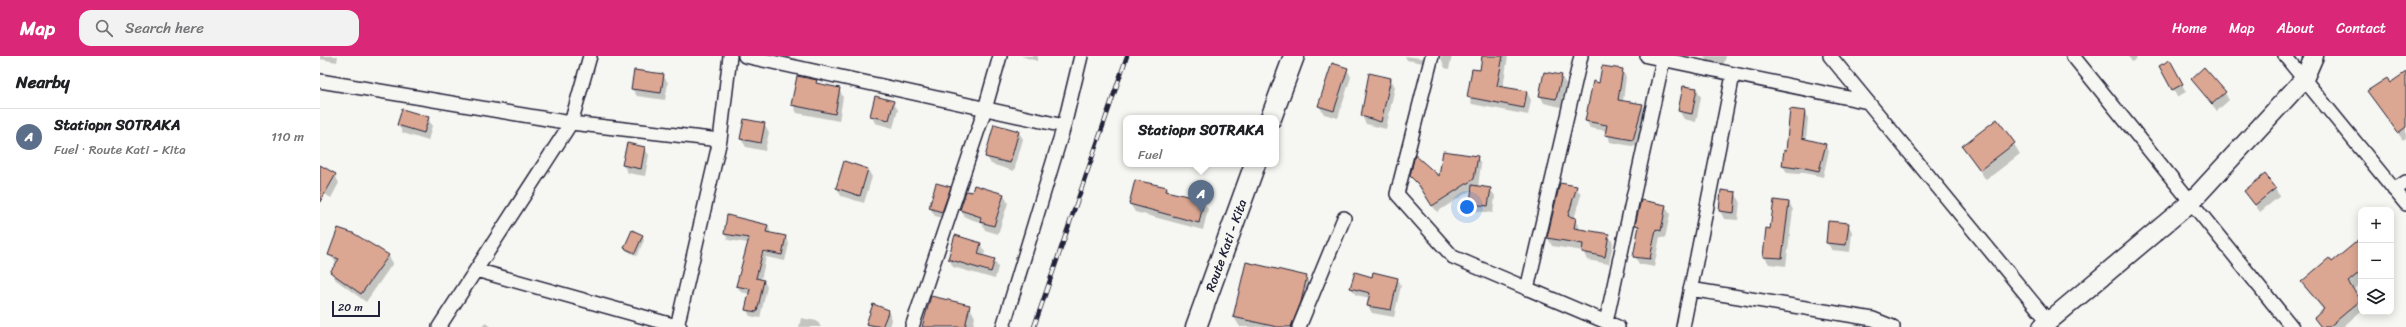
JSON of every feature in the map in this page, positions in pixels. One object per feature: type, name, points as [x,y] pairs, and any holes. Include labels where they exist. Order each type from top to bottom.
[{"type":"main road","points":[[1272,115],[1294,56]]},
{"type":"main road","name":"Route Kati - Kita","points":[[1196,327],[1254,167]]},
{"type":"street","points":[[439,327],[571,123],[590,56]]},
{"type":"street","points":[[476,270],[678,327],[720,140],[730,56]]},
{"type":"street","points":[[745,56],[1064,126]]},
{"type":"street","points":[[912,327],[985,109],[1000,56]]},
{"type":"street","points":[[1003,327],[1064,126],[1081,56]]},
{"type":"street","points":[[1432,56],[1397,194],[1453,257],[1612,324],[1663,60]]},
{"type":"street","points":[[1527,289],[1582,56]]},
{"type":"street","points":[[1647,56],[1868,102]]},
{"type":"street","points":[[1830,56],[2045,324],[2191,202],[2304,79],[2314,56]]},
{"type":"street","points":[[2073,56],[2291,327]]},
{"type":"street","points":[[2285,56],[2406,204]]},
{"type":"street","points":[[1683,327],[1733,75]]},
{"type":"street","points":[[320,81],[571,123],[720,140]]},
{"type":"street","points":[[2394,190],[2406,182]]},
{"type":"street","points":[[1299,327],[1344,218]]},
{"type":"street","points":[[1690,289],[1874,319],[1893,327]]},
{"type":"building","points":[[1482,56],[1503,56],[1497,86],[1527,91],[1524,108],[1467,97],[1472,69],[1480,70]]},
{"type":"building","points":[[2170,60],[2183,84],[2172,90],[2159,66]]},
{"type":"building","points":[[1332,63],[1348,68],[1334,111],[1318,106]]},
{"type":"building","points":[[1602,66],[1623,69],[1618,100],[1643,104],[1633,140],[1605,135],[1607,125],[1585,121],[1593,81],[1599,83]]},
{"type":"building","points":[[2204,67],[2226,92],[2212,104],[2191,79]]},
{"type":"building","points":[[634,70],[664,74],[661,93],[631,89]]},
{"type":"building","points":[[1544,72],[1562,75],[1556,99],[1539,96]]},
{"type":"building","points":[[2406,72],[2406,127],[2398,133],[2367,91],[2387,78],[2390,83]]},
{"type":"building","points":[[1369,73],[1391,78],[1381,122],[1361,116]]},
{"type":"building","points":[[797,76],[817,80],[816,83],[840,88],[835,114],[791,105]]},
{"type":"building","points":[[1683,86],[1697,88],[1692,114],[1678,111]]},
{"type":"building","points":[[875,96],[894,101],[889,120],[870,116]]},
{"type":"building","points":[[402,109],[429,117],[424,133],[397,125]]},
{"type":"building","points":[[1790,109],[1805,111],[1802,138],[1826,144],[1819,171],[1796,166],[1796,168],[1782,166],[1784,150],[1786,151]]},
{"type":"building","points":[[744,119],[765,123],[761,143],[740,139]]},
{"type":"building","points":[[1997,119],[2015,143],[1980,170],[1962,146]]},
{"type":"building","points":[[994,124],[1019,131],[1010,163],[985,157]]},
{"type":"building","points":[[627,143],[645,147],[641,169],[622,165]]},
{"type":"building","points":[[1443,151],[1478,156],[1474,179],[1432,206],[1419,185],[1410,176],[1415,155],[1439,176]]},
{"type":"building","points":[[844,161],[868,169],[860,196],[836,188]]},
{"type":"building","points":[[320,165],[336,174],[320,202]]},
{"type":"building","points":[[2265,174],[2276,188],[2255,205],[2244,191]]},
{"type":"building","points":[[1135,180],[1167,187],[1166,191],[1204,200],[1199,223],[1129,204]]},
{"type":"building","points":[[936,183],[951,187],[942,212],[929,208]]},
{"type":"building","points":[[1560,183],[1577,186],[1568,216],[1576,218],[1574,228],[1609,234],[1605,257],[1582,252],[1583,244],[1547,238]]},
{"type":"building","points":[[974,185],[1004,194],[994,226],[980,222],[981,217],[960,210],[966,191],[972,192]]},
{"type":"building","points":[[1472,185],[1491,188],[1488,206],[1470,204]]},
{"type":"building","points":[[1721,190],[1736,192],[1734,213],[1719,211]]},
{"type":"building","points":[[1641,200],[1666,205],[1661,231],[1656,229],[1650,259],[1633,257],[1639,226],[1635,225]]},
{"type":"building","points":[[1774,200],[1789,202],[1782,258],[1763,257],[1766,228],[1770,229]]},
{"type":"building","points":[[727,215],[768,225],[766,232],[786,236],[782,255],[763,251],[756,278],[764,280],[757,312],[745,310],[750,289],[736,286],[749,238],[724,234]]},
{"type":"building","points":[[1828,221],[1849,223],[1846,245],[1826,243]]},
{"type":"building","points":[[338,228],[353,233],[389,255],[361,294],[330,272],[339,259],[328,255]]},
{"type":"building","points":[[632,230],[643,235],[635,253],[624,248]]},
{"type":"building","points":[[955,235],[981,243],[978,254],[995,259],[991,272],[948,259]]},
{"type":"building","points":[[2358,240],[2358,274],[2348,282],[2358,296],[2358,303],[2329,327],[2321,327],[2314,318],[2324,309],[2301,282],[2329,258],[2332,262]]},
{"type":"building","points":[[1246,262],[1307,276],[1301,302],[1291,327],[1277,327],[1233,317]]},
{"type":"building","points":[[1355,272],[1372,277],[1373,272],[1398,278],[1391,310],[1367,306],[1370,293],[1350,288]]},
{"type":"building","points":[[931,296],[970,305],[965,327],[922,327]]},
{"type":"building","points":[[873,304],[889,310],[882,327],[866,324]]},
{"type":"railway","points":[[1034,327],[1127,56]]},
{"type":"place","name":"Statiopn SOTRAKA","points":[[1201,213]]}]
